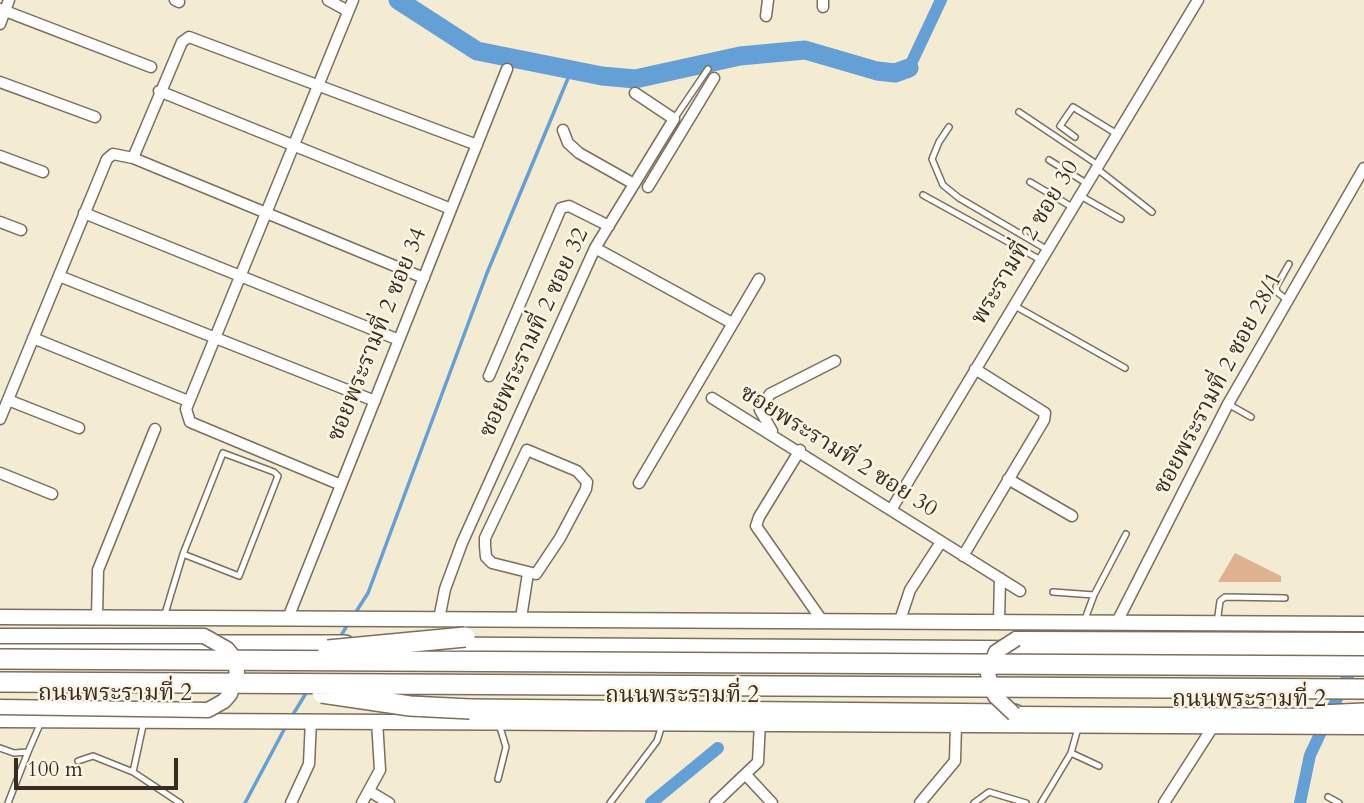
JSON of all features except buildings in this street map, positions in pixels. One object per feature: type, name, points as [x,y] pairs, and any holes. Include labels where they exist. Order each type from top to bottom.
[{"type":"highway","points":[[250,660],[448,637],[1016,639]]},
{"type":"highway","points":[[0,645],[358,645],[504,649],[749,647],[1364,653]]},
{"type":"highway","points":[[0,659],[1364,666]]},
{"type":"highway","points":[[250,683],[439,708],[1014,714]]},
{"type":"highway","points":[[0,684],[1364,689]]},
{"type":"highway","name":"ถนนพระรามที่ 2","points":[[0,684],[329,689],[1364,695]]},
{"type":"highway","points":[[1321,715],[1357,719]]},
{"type":"main road","points":[[0,617],[821,619],[1364,624]]},
{"type":"main road","points":[[0,636],[204,636],[227,649],[232,655],[237,672],[230,694],[224,701],[208,710],[0,707]]},
{"type":"main road","points":[[1321,715],[1014,714],[995,696],[988,674],[996,652],[1016,639],[1364,639]]},
{"type":"main road","name":"ถนนพระรามที่ 2","points":[[0,720],[42,719],[143,727],[271,720],[1303,726],[1357,719]]},
{"type":"street","points":[[0,24],[2,10],[9,0]]},
{"type":"street","points":[[328,0],[348,11]]},
{"type":"street","points":[[341,485],[190,422],[186,409],[353,0]]},
{"type":"street","points":[[766,16],[768,0]]},
{"type":"street","name":"พระรามที่ 2 ซอย 30","points":[[891,510],[1039,259],[1199,0]]},
{"type":"street","points":[[2,10],[151,67]]},
{"type":"street","points":[[133,158],[159,91],[183,41],[190,37],[477,145]]},
{"type":"street","name":"ซอยพระรามที่ 2 ซอย 34","points":[[288,618],[508,69]]},
{"type":"street","points":[[648,187],[677,140],[711,73]]},
{"type":"street","points":[[0,82],[95,117]]},
{"type":"street","points":[[159,91],[451,209]]},
{"type":"street","points":[[635,93],[674,119]]},
{"type":"street","name":"ซอยพระรามที่ 2 ซอย 32","points":[[439,619],[445,589],[462,543],[595,248],[674,119]]},
{"type":"street","points":[[563,130],[568,143],[579,153],[634,184]]},
{"type":"street","points":[[665,132],[677,140]]},
{"type":"street","points":[[0,419],[107,159],[113,154],[133,158],[267,211],[424,278]]},
{"type":"street","points":[[0,156],[43,172]]},
{"type":"street","name":"ซอยพระรามที่ 2 ซอย 28/1","points":[[1117,622],[1228,404],[1364,168]]},
{"type":"street","points":[[489,376],[561,208],[569,206],[609,226]]},
{"type":"street","points":[[84,213],[399,340]]},
{"type":"street","points":[[0,222],[21,230]]},
{"type":"street","points":[[595,248],[732,323]]},
{"type":"street","points":[[59,276],[374,401]]},
{"type":"street","points":[[639,484],[759,279]]},
{"type":"street","points":[[33,338],[188,401]]},
{"type":"street","points":[[773,434],[760,410],[763,401],[770,394],[835,361]]},
{"type":"street","points":[[963,555],[1044,420],[1045,413],[975,369]]},
{"type":"street","name":"ซอยพระรามที่ 2 ซอย 30","points":[[712,398],[800,450],[1020,590]]},
{"type":"street","points":[[8,400],[79,428]]},
{"type":"street","points":[[97,618],[98,570],[155,429]]},
{"type":"street","points":[[527,450],[577,471],[587,482],[580,502],[540,571],[528,573],[492,563],[486,557],[485,546],[485,538],[527,450]]},
{"type":"street","points":[[800,450],[756,526],[821,619]]},
{"type":"street","points":[[0,473],[52,495]]},
{"type":"street","points":[[1008,479],[1072,516]]},
{"type":"street","name":"ซอยพระรามที่ 2 ซอย 30","points":[[900,620],[910,590],[941,542]]},
{"type":"street","points":[[521,618],[528,573]]},
{"type":"street","points":[[999,621],[1000,578]]},
{"type":"street","points":[[290,803],[309,764],[307,720]]},
{"type":"street","points":[[362,803],[380,770],[377,721]]},
{"type":"street","points":[[715,803],[758,762],[760,722]]},
{"type":"street","points":[[920,803],[955,761],[956,724]]},
{"type":"street","points":[[1164,803],[1214,725]]},
{"type":"street","points":[[746,775],[772,803]]},
{"type":"street","points":[[369,791],[389,803]]},
{"type":"lane","points":[[674,119],[711,73]]},
{"type":"lane","points":[[1075,137],[1060,126],[1073,107],[1117,134]]},
{"type":"lane","points":[[1019,112],[1097,166],[1152,212]]},
{"type":"lane","points":[[949,127],[932,159],[943,185],[959,198],[1046,249]]},
{"type":"lane","points":[[1049,160],[1087,183]]},
{"type":"lane","points":[[1030,181],[1072,207]]},
{"type":"lane","points":[[923,195],[1039,259]]},
{"type":"lane","points":[[1079,195],[1121,219]]},
{"type":"lane","points":[[1287,300],[1277,292],[1276,287],[1289,264]]},
{"type":"lane","points":[[1012,304],[1125,368]]},
{"type":"lane","points":[[1228,404],[1251,417]]},
{"type":"lane","points":[[164,617],[183,554],[220,455],[227,454],[277,474],[241,575],[183,554]]},
{"type":"lane","points":[[1085,622],[1094,595],[1126,534]]},
{"type":"lane","points":[[1053,592],[1094,595]]},
{"type":"lane","points":[[1217,623],[1219,606],[1225,597],[1285,598]]},
{"type":"lane","points":[[8,803],[42,719]]},
{"type":"lane","points":[[498,721],[506,747],[498,779]]},
{"type":"lane","points":[[610,803],[657,741],[663,722]]},
{"type":"lane","points":[[1041,803],[1071,752],[1078,725]]},
{"type":"lane","points":[[133,772],[143,727]]},
{"type":"lane","points":[[0,748],[14,753],[28,752]]},
{"type":"lane","points":[[1071,752],[1099,765]]},
{"type":"lane","points":[[78,761],[93,756],[133,772],[180,803]]},
{"type":"lane","points":[[974,803],[989,792],[1026,803]]},
{"type":"lane","points":[[1328,797],[1339,803]]},
{"type":"waterway","points":[[398,0],[477,51],[602,76],[635,79],[740,56],[805,50],[877,71],[895,73],[909,68]]},
{"type":"waterway","points":[[909,68],[941,0]]},
{"type":"waterway","points":[[354,615],[368,593],[487,273],[571,71]]},
{"type":"waterway","points":[[339,639],[348,624]]},
{"type":"waterway","points":[[1300,803],[1310,755],[1355,661]]},
{"type":"waterway","points":[[292,716],[308,690]]},
{"type":"waterway","points":[[245,803],[286,726]]},
{"type":"waterway","points":[[651,803],[718,748]]}]
